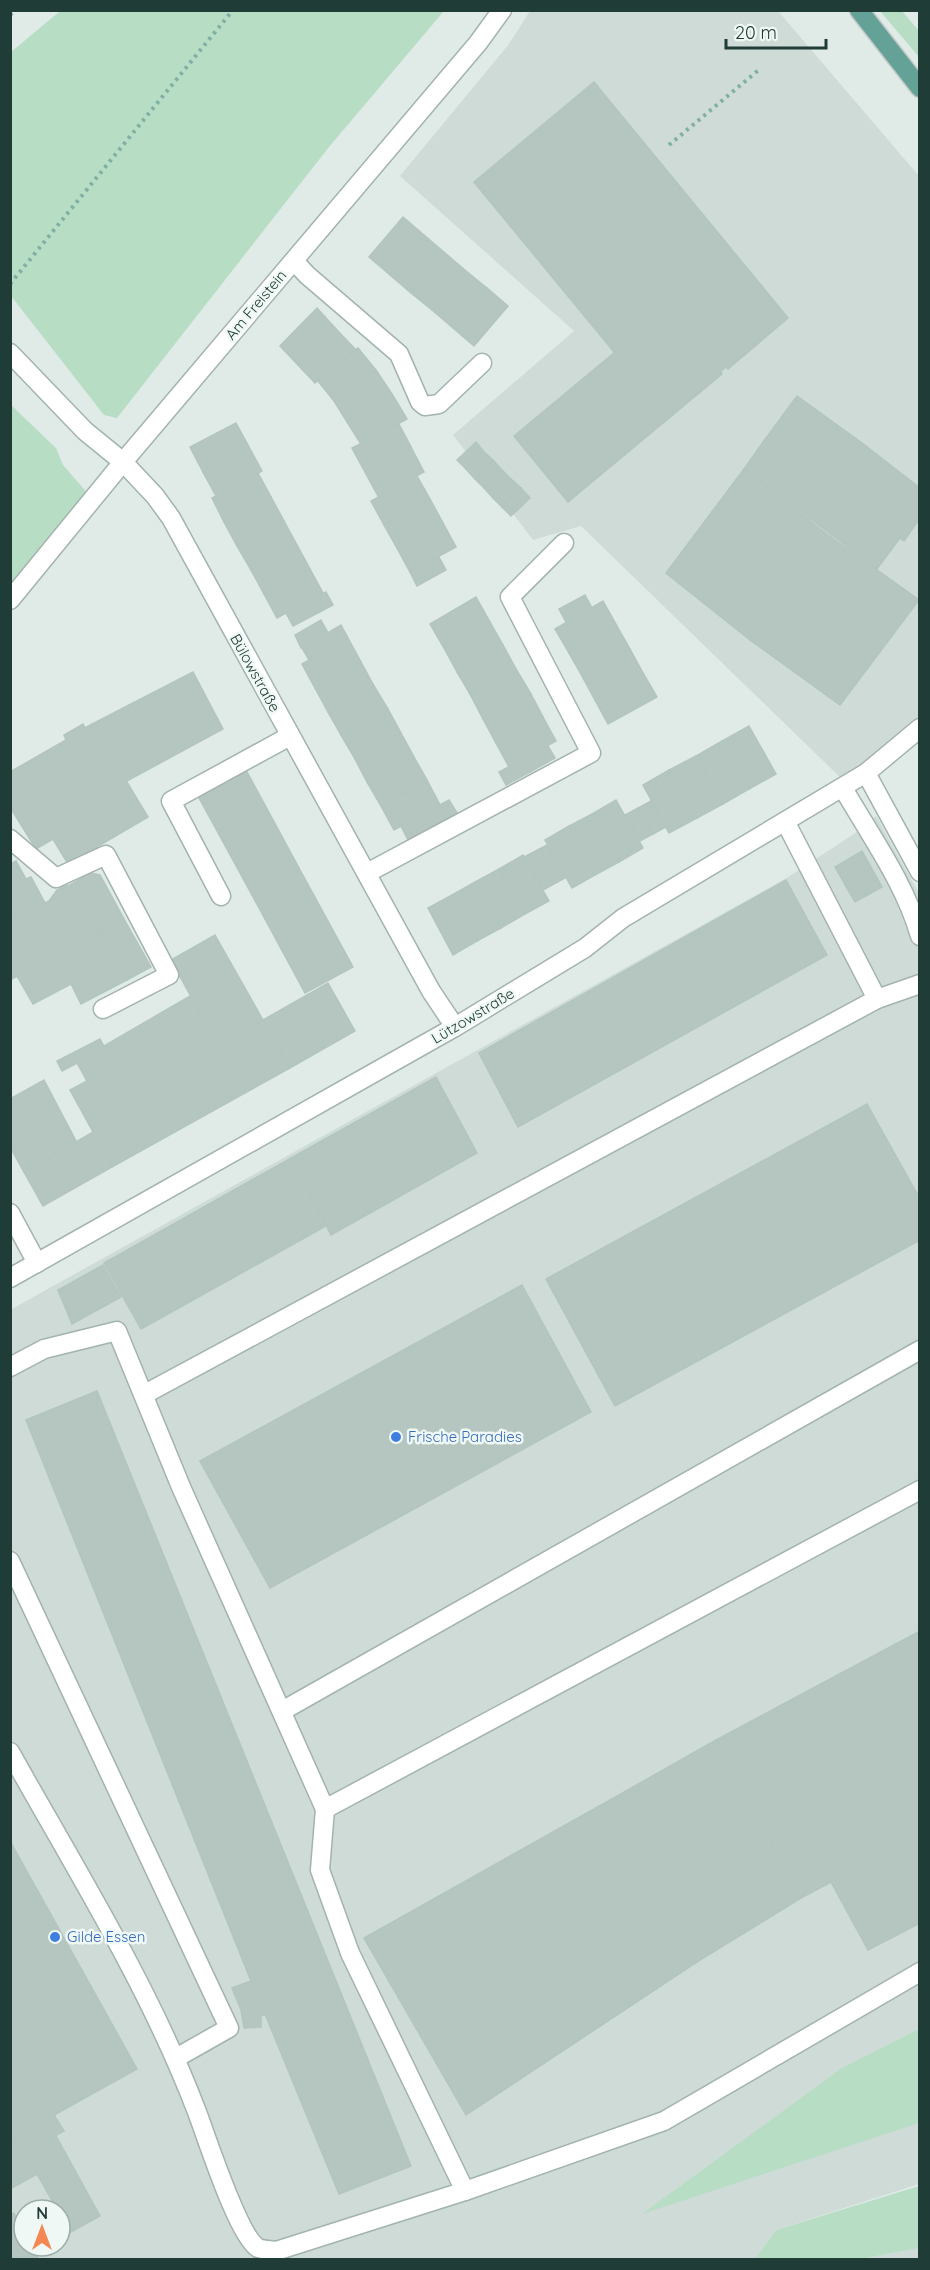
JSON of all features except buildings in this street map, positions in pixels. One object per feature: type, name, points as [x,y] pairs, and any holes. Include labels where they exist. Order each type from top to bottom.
[{"type":"main road","points":[[859,10],[920,88]]},
{"type":"street","name":"Am Freistein","points":[[10,600],[123,462],[478,43],[502,10]]},
{"type":"street","points":[[294,261],[307,275],[399,354],[420,402],[425,406],[439,404],[482,363]]},
{"type":"street","name":"Bülowstraße","points":[[10,353],[85,431],[123,462],[171,518],[431,991],[455,1028]]},
{"type":"street","points":[[367,873],[591,753],[510,597],[564,543]]},
{"type":"street","name":"Lützowstraße","points":[[10,1278],[455,1028],[585,948],[624,918],[843,788],[866,773],[920,728]]},
{"type":"street","points":[[221,896],[171,801],[290,736]]},
{"type":"street","points":[[866,773],[920,872]]},
{"type":"street","points":[[843,788],[897,881],[914,914],[920,936]]},
{"type":"street","points":[[786,822],[878,999]]},
{"type":"street","points":[[10,839],[56,878],[106,855],[169,975],[103,1009]]},
{"type":"street","points":[[146,1394],[878,999],[920,984]]},
{"type":"street","points":[[10,1213],[37,1263]]},
{"type":"street","points":[[10,1367],[44,1349],[117,1330],[146,1394],[181,1487],[325,1809],[320,1870],[350,1953],[465,2190]]},
{"type":"street","points":[[282,1712],[920,1350]]},
{"type":"street","points":[[325,1809],[920,1490]]},
{"type":"street","points":[[10,1561],[229,2028],[176,2058]]},
{"type":"street","points":[[10,1752],[101,1914],[176,2058],[232,2203],[248,2237],[259,2248],[276,2251],[465,2190],[663,2121],[920,1972]]},
{"type":"path","points":[[10,15],[16,10]]},
{"type":"path","points":[[10,284],[233,10]]},
{"type":"path","points":[[669,145],[761,68]]},
{"type":"shaded area","points":[[530,11],[778,11],[919,176],[919,724],[845,782],[581,526],[533,540],[453,435],[574,331],[400,176],[509,44]]},
{"type":"shaded area","points":[[876,816],[920,895],[919,2184],[776,2230],[755,2259],[11,2259],[10,1310],[785,879],[854,834]]},
{"type":"shaded area","points":[[919,2248],[919,2259],[861,2259]]},
{"type":"green space","points":[[60,11],[444,11],[329,147],[117,418],[104,415],[11,296],[11,52]]},
{"type":"green space","points":[[880,11],[902,11],[919,31],[919,57]]},
{"type":"green space","points":[[11,405],[56,448],[63,465],[90,496],[11,593]]},
{"type":"green space","points":[[919,2029],[919,2123],[642,2214],[842,2068]]},
{"type":"green space","points":[[919,2186],[919,2248],[861,2259],[755,2259],[776,2230]]},
{"type":"place","name":"Frische Paradies","points":[[396,1437]]},
{"type":"place","name":"Gilde Essen","points":[[55,1937]]}]
